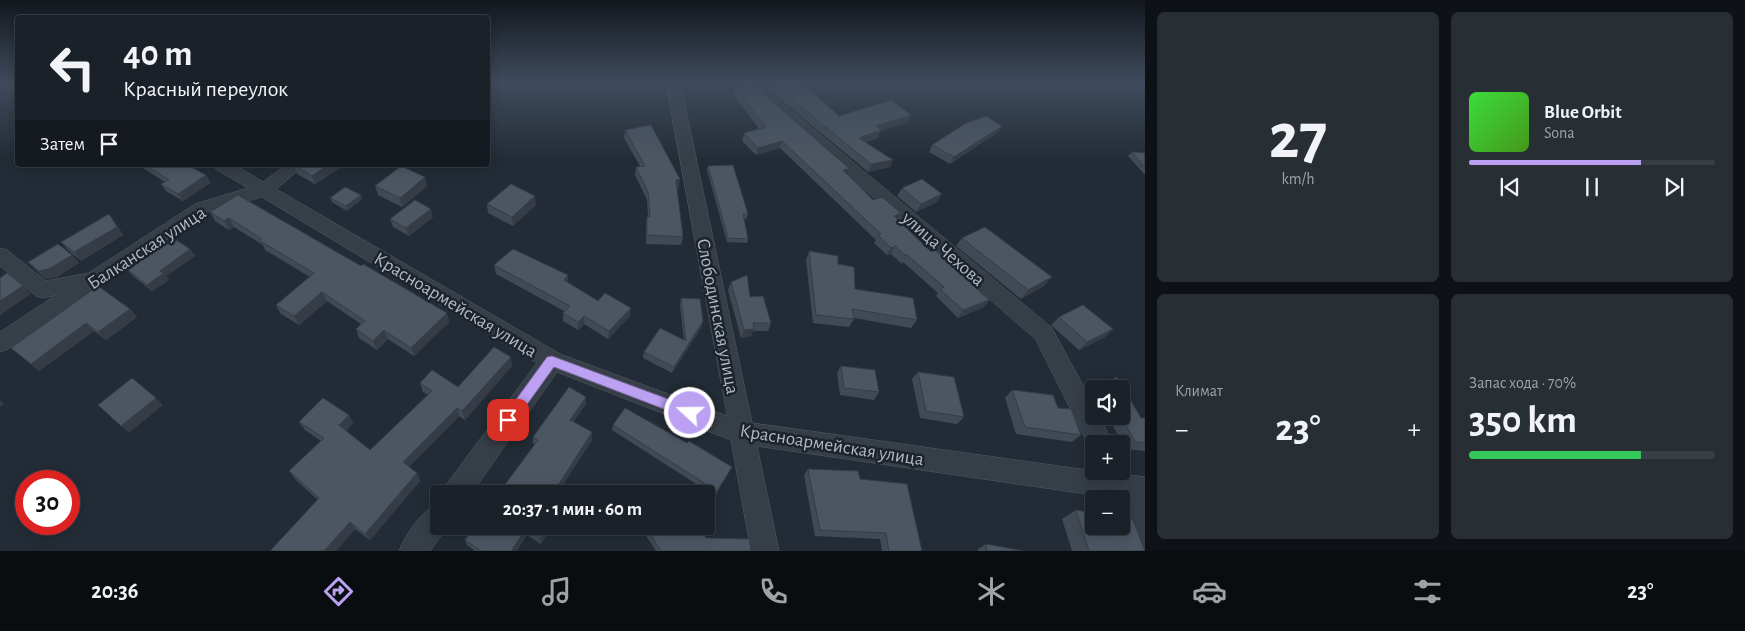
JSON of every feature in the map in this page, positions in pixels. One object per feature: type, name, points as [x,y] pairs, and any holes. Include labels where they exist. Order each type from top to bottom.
[{"type":"street","name":"Слободинская улица","points":[[677,108],[765,551]]},
{"type":"street","name":"улица Чехова","points":[[779,108],[1044,334],[1096,435]]},
{"type":"street","name":"Красноармейская улица","points":[[225,167],[552,361],[743,433],[1128,483]]},
{"type":"street","name":"Балканская улица","points":[[0,343],[201,208],[264,190],[294,167]]},
{"type":"street","points":[[0,255],[43,290],[98,278]]},
{"type":"street","points":[[462,485],[552,361]]},
{"type":"street","points":[[1128,483],[1145,534]]},
{"type":"street","points":[[413,551],[430,528]]},
{"type":"building","points":[[751,108],[779,108],[850,169],[843,170],[873,200],[882,197],[901,213],[894,216],[931,252],[935,250],[989,300],[963,310],[940,289],[944,287],[906,254],[906,256],[895,246],[891,248],[878,235],[881,234],[782,141],[758,148],[744,133],[766,127]]},
{"type":"building","points":[[802,108],[830,108],[839,116],[866,108],[901,108],[911,115],[876,126],[881,130],[859,138],[893,160],[871,164]]},
{"type":"building","points":[[986,116],[1002,126],[954,157],[932,145],[966,123]]},
{"type":"building","points":[[651,125],[680,179],[676,180],[683,237],[647,235],[647,217],[650,217],[648,192],[636,167],[645,166],[625,130]]},
{"type":"building","points":[[1132,152],[1145,153],[1145,167]]},
{"type":"building","points":[[733,165],[748,214],[743,214],[748,239],[728,238],[708,166]]},
{"type":"building","points":[[148,167],[191,167],[206,175],[178,194],[161,184],[169,180]]},
{"type":"building","points":[[297,167],[325,167],[312,176]]},
{"type":"building","points":[[400,167],[425,177],[400,198],[375,186]]},
{"type":"building","points":[[922,179],[942,194],[921,204],[902,188]]},
{"type":"building","points":[[511,184],[535,196],[512,217],[487,204]]},
{"type":"building","points":[[345,187],[361,195],[346,206],[330,198]]},
{"type":"building","points":[[238,195],[447,313],[411,348],[384,330],[373,341],[356,329],[365,321],[322,292],[294,316],[276,305],[314,273],[260,241],[262,239],[229,218],[224,221],[210,212]]},
{"type":"building","points":[[415,200],[431,209],[406,228],[390,219]]},
{"type":"building","points":[[109,214],[117,227],[74,252],[61,242]]},
{"type":"building","points":[[985,227],[1052,277],[1028,290],[962,238]]},
{"type":"building","points":[[173,238],[190,249],[160,271],[164,273],[147,285],[128,270]]},
{"type":"building","points":[[58,244],[72,255],[49,269],[39,271],[28,262]]},
{"type":"building","points":[[513,249],[568,275],[564,280],[598,301],[605,293],[631,308],[609,331],[584,316],[578,322],[563,313],[570,306],[494,265]]},
{"type":"building","points":[[809,251],[838,256],[838,264],[854,267],[855,289],[913,298],[917,320],[852,309],[854,319],[816,315]]},
{"type":"building","points":[[7,273],[23,286],[0,301],[0,278]]},
{"type":"building","points":[[747,275],[750,297],[763,296],[771,323],[753,323],[754,329],[744,330],[731,282]]},
{"type":"building","points":[[98,286],[130,309],[98,332],[86,323],[31,364],[11,348]]},
{"type":"building","points":[[681,298],[700,299],[703,321],[674,367],[644,352],[660,328],[686,341]]},
{"type":"building","points":[[1083,305],[1113,329],[1087,342],[1059,317]]},
{"type":"building","points":[[494,347],[511,357],[462,411],[457,408],[403,462],[417,473],[365,534],[350,522],[324,551],[270,551],[319,498],[289,471],[324,438],[299,422],[323,398],[349,415],[339,425],[370,450],[432,391],[420,383],[432,370],[458,387]]},
{"type":"building","points":[[841,366],[875,370],[879,392],[844,388]]},
{"type":"building","points":[[918,372],[954,377],[964,417],[926,411]]},
{"type":"building","points":[[132,378],[156,398],[121,426],[98,405]]},
{"type":"building","points":[[569,387],[586,397],[570,420],[592,432],[559,484],[561,485],[505,485],[538,440],[533,437]]},
{"type":"building","points":[[1012,390],[1053,395],[1058,408],[1071,409],[1081,435],[1025,427]]},
{"type":"building","points":[[1130,399],[1141,418],[1145,418],[1145,443],[1135,442],[1126,425],[1130,425]]},
{"type":"building","points":[[625,408],[687,443],[689,441],[732,467],[717,491],[715,485],[708,485],[613,425]]},
{"type":"building","points":[[808,469],[858,471],[860,479],[907,484],[922,551],[889,551],[886,533],[820,530]]},
{"type":"building","points":[[1076,510],[1085,512],[1085,535],[1130,535],[1130,520],[1133,520],[1145,551],[1089,551]]},
{"type":"building","points":[[469,535],[522,535],[511,551],[481,551],[465,540]]},
{"type":"building","points":[[651,535],[704,535],[706,538],[749,539],[751,551],[661,551]]},
{"type":"building","points":[[986,544],[1024,551],[987,551]]},
{"type":"route","points":[[508,420],[552,361],[690,413]]}]
